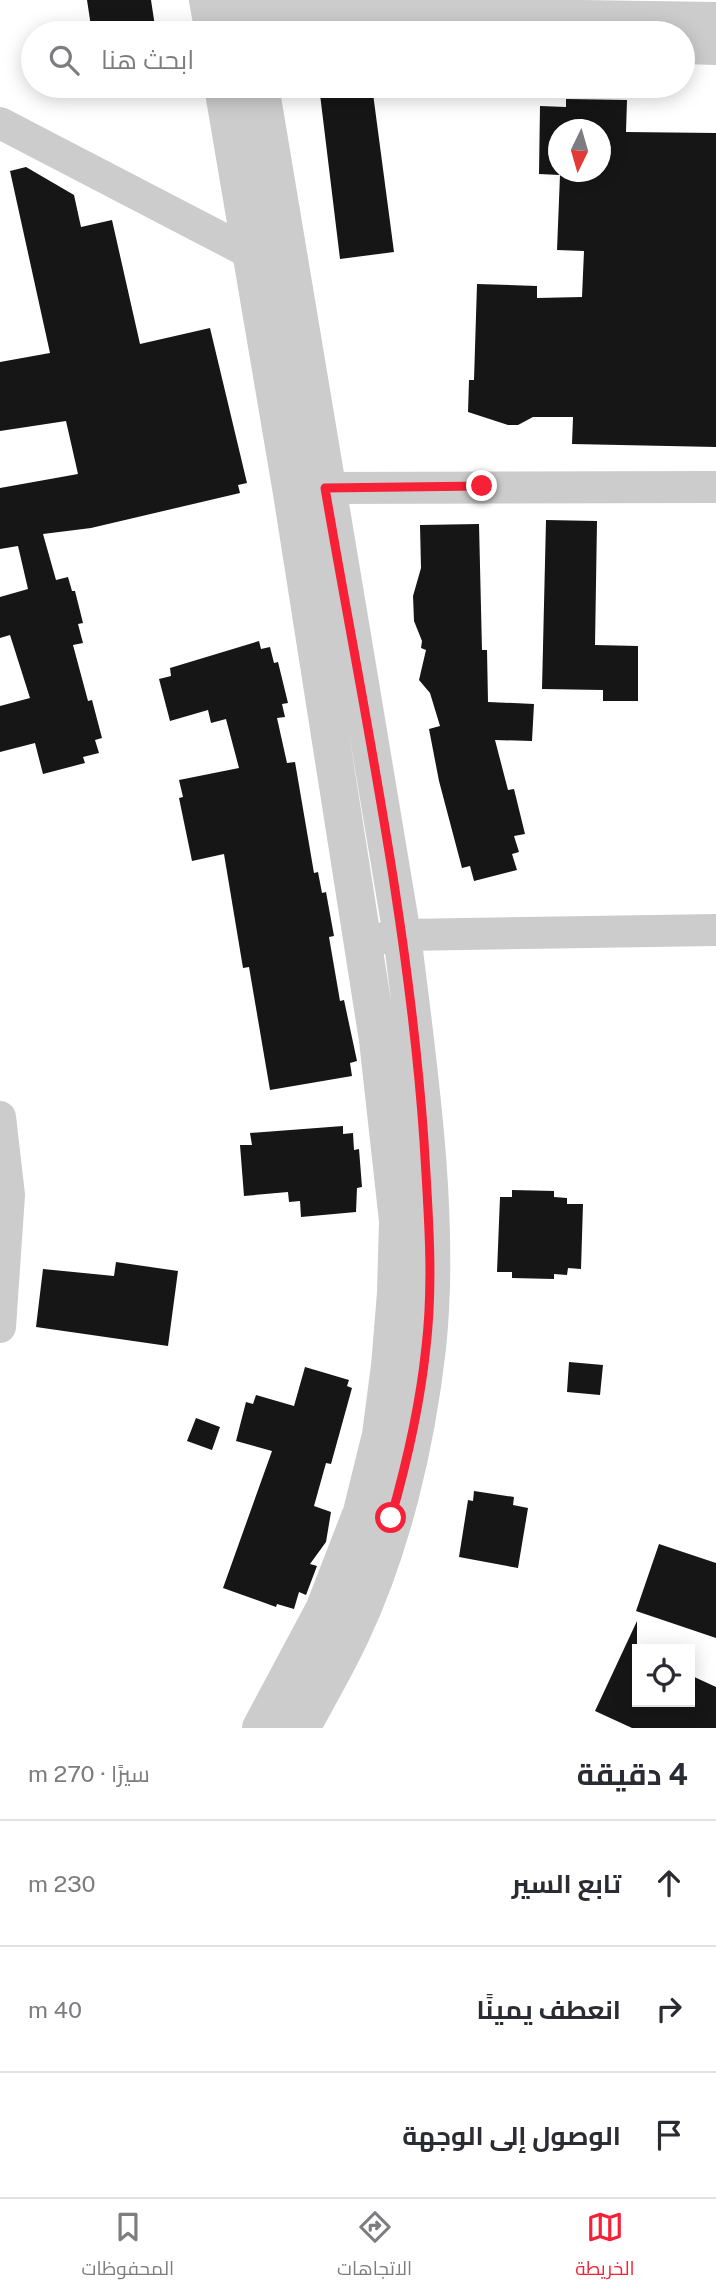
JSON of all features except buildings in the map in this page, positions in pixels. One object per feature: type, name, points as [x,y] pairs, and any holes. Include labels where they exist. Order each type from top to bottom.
[{"type":"street","points":[[208,0],[212,21]]},
{"type":"street","points":[[247,15],[716,18]]},
{"type":"street","points":[[695,48],[716,49]]},
{"type":"street","points":[[225,98],[252,254],[308,490],[402,934],[419,1076],[429,1221],[427,1345],[418,1411],[405,1469],[376,1568],[351,1633],[301,1728]]},
{"type":"street","points":[[261,98],[398,1221],[396,1293],[388,1380],[378,1448],[362,1512],[314,1631],[261,1728]]},
{"type":"street","points":[[0,123],[252,254]]},
{"type":"street","points":[[308,490],[716,488]]},
{"type":"street","points":[[362,942],[402,934],[716,930]]},
{"type":"street","points":[[0,1117],[9,1195],[0,1327]]},
{"type":"route","points":[[391,1518],[418,1411],[427,1345],[429,1221],[419,1076],[402,934],[325,488],[482,486]]}]
